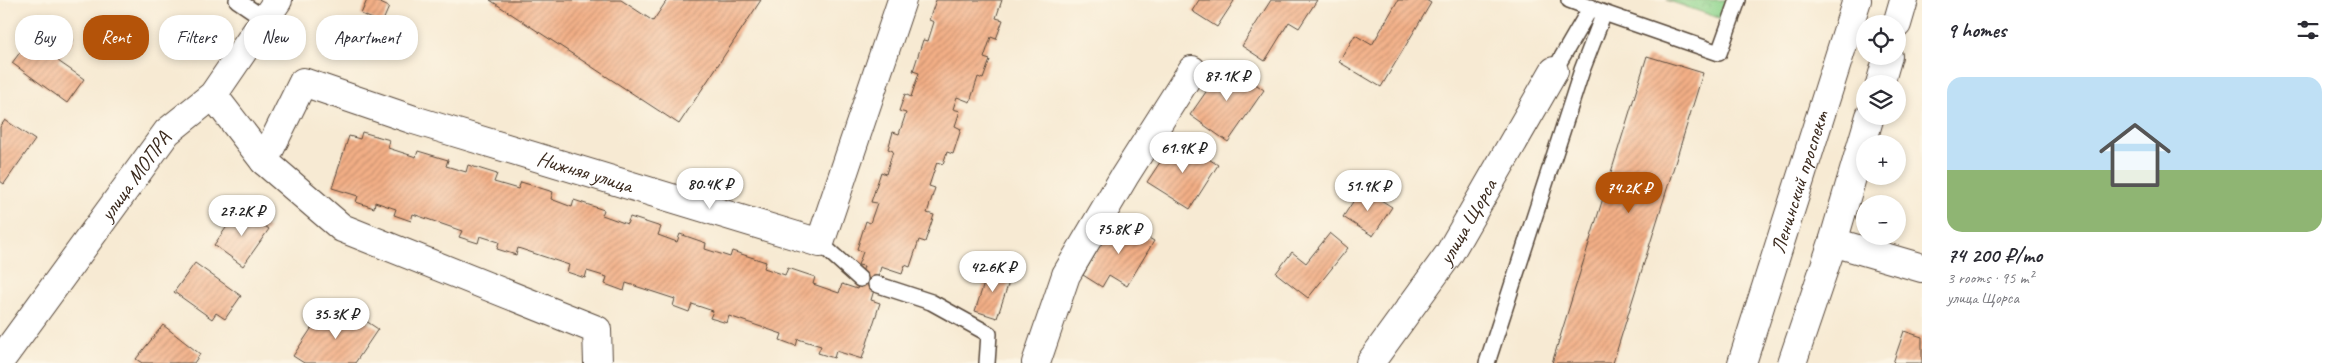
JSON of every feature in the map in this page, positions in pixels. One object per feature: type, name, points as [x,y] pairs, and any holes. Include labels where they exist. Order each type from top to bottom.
[{"type":"street","points":[[820,243],[902,0]]},
{"type":"street","name":"Ленинский проспект","points":[[1742,363],[1857,0]]},
{"type":"street","points":[[1900,15],[1904,0]]},
{"type":"street","name":"улица МОПРА","points":[[0,361],[167,132],[213,95],[271,10]]},
{"type":"street","points":[[1036,363],[1066,275],[1124,177],[1192,70]]},
{"type":"street","name":"улица Щорса","points":[[1370,363],[1450,254],[1554,71]]},
{"type":"street","name":"Нижняя улица","points":[[264,160],[303,82],[414,120],[820,243]]},
{"type":"street","points":[[213,95],[264,160],[342,228],[597,330],[598,363]]},
{"type":"street","points":[[1792,363],[1833,242],[1867,125]]},
{"type":"street","points":[[1833,242],[1922,268]]},
{"type":"lane","points":[[237,0],[271,10]]},
{"type":"lane","points":[[1569,0],[1719,53],[1738,0]]},
{"type":"lane","points":[[1554,71],[1597,10]]},
{"type":"lane","points":[[1487,363],[1582,70],[1597,10]]},
{"type":"lane","points":[[820,243],[860,279]]},
{"type":"lane","points":[[876,284],[930,302],[990,334],[987,363]]},
{"type":"green space","points":[[1666,0],[1731,0],[1725,20]]},
{"type":"building","points":[[367,0],[374,0],[389,7],[386,15],[361,14]]},
{"type":"building","points":[[490,0],[621,0],[653,21],[667,0],[761,0],[679,124]]},
{"type":"building","points":[[936,0],[1002,0],[996,18],[1003,20],[996,39],[991,37],[984,58],[990,60],[983,79],[978,77],[970,102],[957,97],[953,109],[960,111],[955,126],[961,129],[953,154],[947,152],[943,164],[937,162],[929,186],[935,188],[927,213],[934,215],[925,242],[919,240],[910,267],[905,265],[902,274],[881,267],[871,300],[880,303],[862,359],[836,351],[834,358],[818,353],[821,346],[798,339],[796,346],[780,340],[782,334],[729,316],[727,323],[710,318],[713,311],[692,304],[689,312],[673,306],[675,299],[626,283],[624,291],[605,284],[607,277],[587,271],[585,278],[567,272],[569,265],[518,248],[516,255],[497,249],[499,242],[480,236],[478,243],[459,237],[462,231],[413,214],[411,221],[394,215],[396,209],[375,202],[374,208],[356,202],[358,196],[332,188],[349,136],[360,139],[362,132],[390,140],[388,148],[416,157],[418,151],[448,160],[446,166],[466,172],[468,165],[497,174],[494,182],[518,189],[521,182],[553,192],[551,199],[572,207],[574,200],[604,210],[602,215],[627,224],[630,217],[661,227],[658,235],[677,242],[680,234],[706,243],[705,249],[730,257],[732,251],[766,262],[764,268],[785,275],[788,268],[815,277],[813,284],[839,293],[842,284],[857,289],[864,266],[858,265],[863,252],[857,249],[866,221],[870,223],[877,203],[871,202],[881,172],[886,174],[893,151],[888,149],[893,132],[899,134],[906,113],[899,111],[905,94],[911,97],[919,73],[913,71],[923,40],[928,41],[934,22],[929,20]]},
{"type":"building","points":[[1199,0],[1234,1],[1217,27],[1192,11]]},
{"type":"building","points":[[1271,0],[1317,0],[1299,28],[1289,22],[1265,61],[1242,46]]},
{"type":"building","points":[[1398,0],[1426,0],[1431,3],[1381,87],[1339,62],[1355,35],[1372,45]]},
{"type":"building","points":[[1647,56],[1703,73],[1613,363],[1552,363]]},
{"type":"building","points":[[15,59],[59,60],[84,79],[67,103],[12,63]]},
{"type":"building","points":[[1226,63],[1264,90],[1228,142],[1190,115]]},
{"type":"building","points":[[5,120],[35,140],[4,184],[0,181],[0,127]]},
{"type":"building","points":[[1176,138],[1218,165],[1190,209],[1147,182]]},
{"type":"building","points":[[1362,188],[1392,207],[1373,236],[1343,217]]},
{"type":"building","points":[[240,208],[269,229],[243,266],[214,245]]},
{"type":"building","points":[[1116,219],[1154,241],[1127,286],[1109,275],[1102,287],[1083,275]]},
{"type":"building","points":[[1330,233],[1348,248],[1308,298],[1276,273],[1292,252],[1306,263]]},
{"type":"building","points":[[195,263],[241,296],[225,319],[216,313],[212,319],[174,292]]},
{"type":"building","points":[[989,268],[1011,276],[997,318],[975,311]]},
{"type":"building","points":[[348,309],[378,329],[355,363],[304,363],[293,356],[321,314],[337,325]]},
{"type":"building","points":[[163,325],[200,354],[194,363],[142,363],[136,359]]},
{"type":"building","points":[[1904,331],[1922,337],[1922,363],[1893,363]]}]
